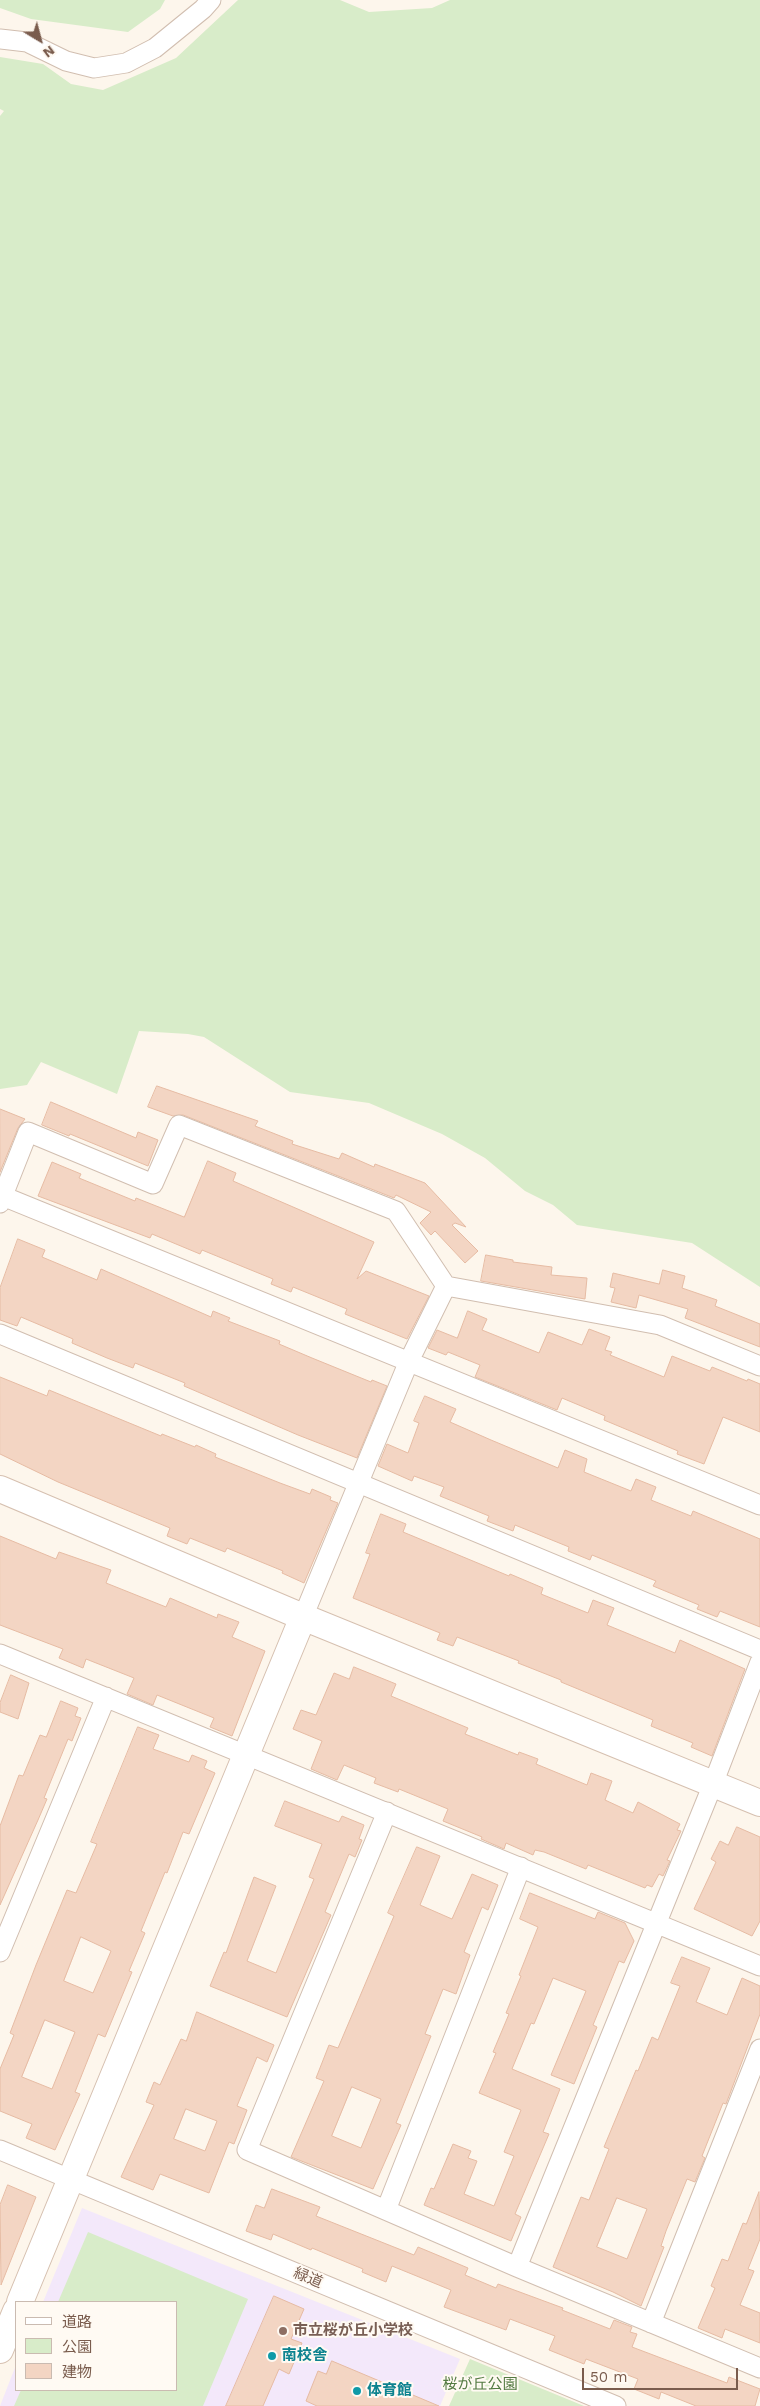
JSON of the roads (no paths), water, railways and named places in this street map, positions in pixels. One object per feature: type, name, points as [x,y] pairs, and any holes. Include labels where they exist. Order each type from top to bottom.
[{"type":"street","points":[[0,39],[27,42],[66,61],[94,68],[126,63],[155,48],[203,9],[211,0]]},
{"type":"street","points":[[760,1366],[660,1324],[446,1286],[396,1211],[179,1125],[153,1184],[28,1132],[1,1198],[409,1361],[760,1505]]},
{"type":"street","points":[[20,2301],[409,1361],[446,1286]]},
{"type":"street","points":[[0,1334],[760,1650]]},
{"type":"street","points":[[0,1490],[303,1617],[760,1803]]},
{"type":"street","points":[[0,1654],[760,1966]]},
{"type":"street","points":[[517,2267],[713,1784],[760,1662]]},
{"type":"street","points":[[0,1952],[106,1697]]},
{"type":"street","points":[[387,1812],[247,2150],[517,2267],[760,2368]]},
{"type":"street","points":[[386,2210],[521,1867]]},
{"type":"street","points":[[651,2323],[760,2049]]},
{"type":"street","name":"緑道","points":[[0,2150],[616,2406]]},
{"type":"street","points":[[0,2350],[15,2313]]},
{"type":"place","name":"市立桜が丘小学校","points":[[283,2331]]},
{"type":"place","name":"南校舎","points":[[272,2356]]},
{"type":"place","name":"体育館","points":[[357,2391]]},
{"type":"park label","name":"桜が丘公園","points":[[480,2385]]}]
